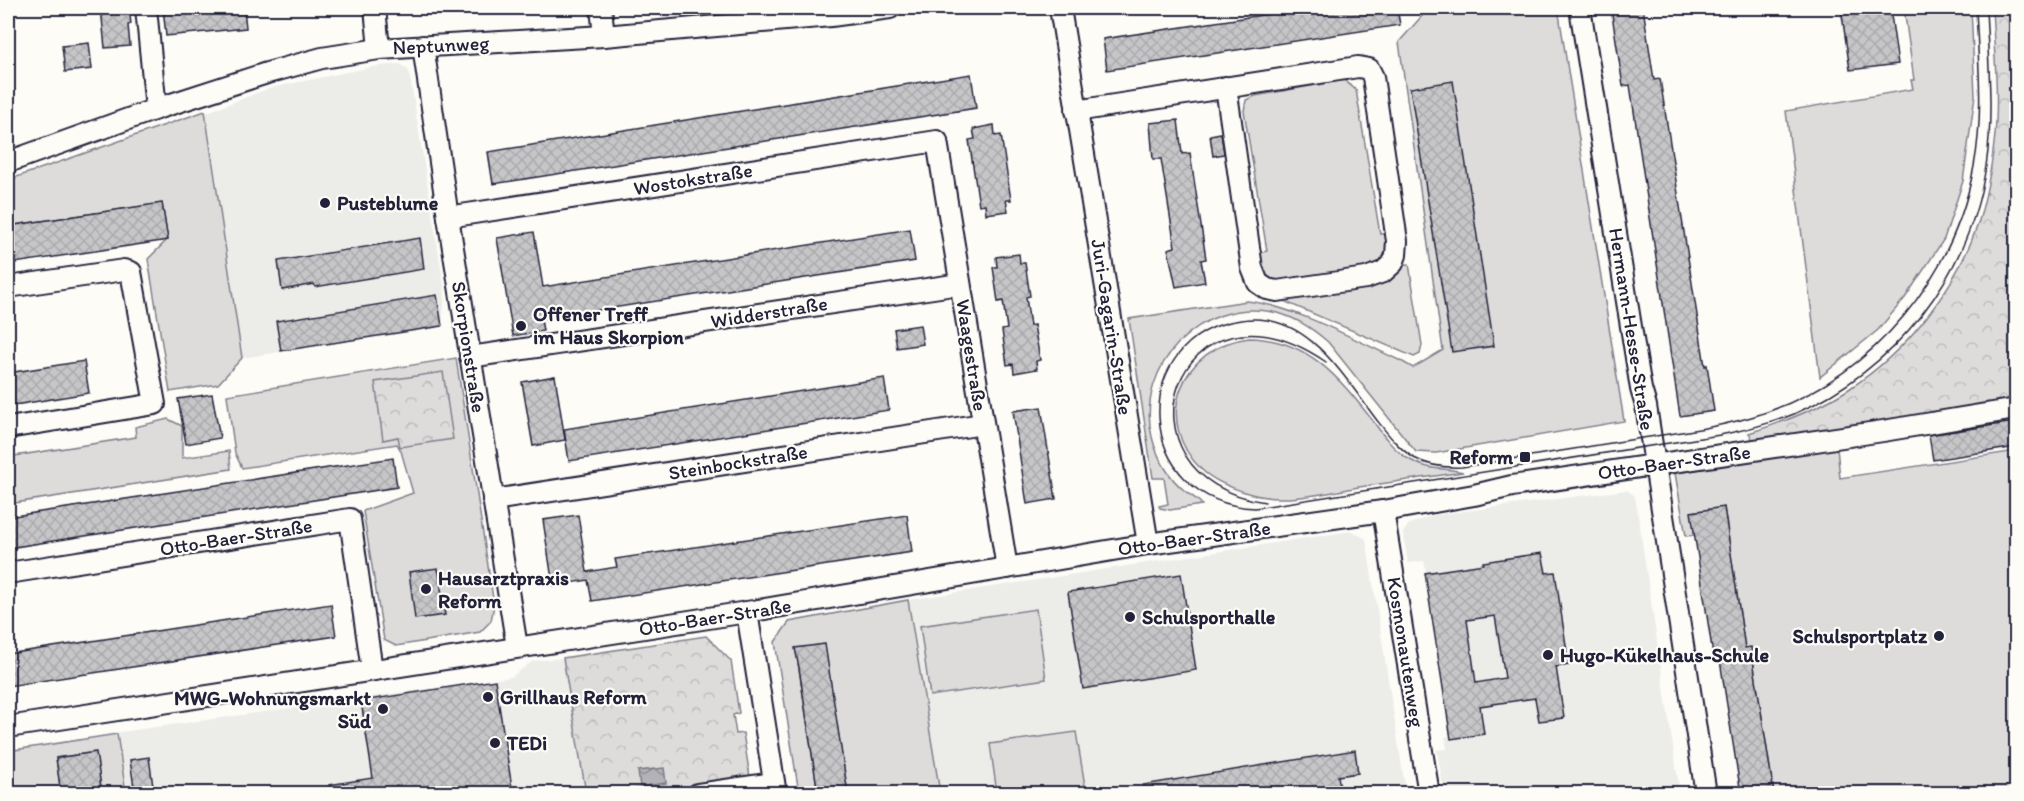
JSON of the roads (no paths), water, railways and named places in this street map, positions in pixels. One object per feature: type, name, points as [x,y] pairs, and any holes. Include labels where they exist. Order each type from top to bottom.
[{"type":"street","points":[[146,8],[156,109]]},
{"type":"street","points":[[375,8],[379,49]]},
{"type":"street","points":[[601,8],[604,36]]},
{"type":"street","name":"Neptunweg","points":[[8,162],[156,109],[321,58],[379,49],[604,36],[890,8]]},
{"type":"street","name":"Juri-Gagarin-Straße","points":[[1060,8],[1148,544]]},
{"type":"street","name":"Hermann-Hesse-Straße","points":[[1580,8],[1706,794]]},
{"type":"street","name":"Skorpionstraße","points":[[423,46],[517,647]]},
{"type":"street","points":[[1076,111],[1226,87],[1358,67],[1370,70],[1397,241],[1396,258],[1387,269],[1366,278],[1284,291],[1270,290],[1258,283],[1252,268],[1226,87]]},
{"type":"street","name":"Wostokstraße","points":[[448,217],[937,141]]},
{"type":"street","name":"Waagestraße","points":[[937,141],[1006,568]]},
{"type":"street","points":[[8,287],[124,270],[131,272],[155,404],[8,428]]},
{"type":"street","name":"Widderstraße","points":[[471,357],[960,284]]},
{"type":"street","name":"Otto-Baer-Straße","points":[[8,728],[372,669],[747,612],[1148,544],[1383,511],[1512,486],[1871,433],[2016,409]]},
{"type":"street","name":"Steinbockstraße","points":[[493,500],[983,424]]},
{"type":"street","name":"Kosmonautenweg","points":[[1383,511],[1429,794]]},
{"type":"street","name":"Otto-Baer-Straße","points":[[8,573],[350,519],[372,669]]},
{"type":"street","points":[[698,794],[775,788],[747,612]]},
{"type":"water","points":[[664,768],[666,783],[640,787],[638,771]]},
{"type":"tram line","points":[[1976,8],[1979,87],[1977,146],[1964,207],[1948,246],[1928,283],[1903,317],[1874,347],[1842,373],[1806,395],[1767,412],[1705,428],[1462,467],[1443,467],[1420,461],[1398,445],[1335,365],[1303,335],[1285,325],[1264,320],[1241,320],[1204,332],[1178,355],[1163,385],[1159,418],[1167,451],[1185,479],[1215,499],[1255,508],[1720,435],[1785,418],[1831,395],[1864,372],[1895,345],[1922,315],[1963,245],[1977,207],[1986,166],[1990,127],[1986,8]]},
{"type":"tram line","points":[[1265,502],[1215,485],[1186,456],[1174,420],[1179,384],[1198,355],[1231,337],[1274,337],[1326,362]]},
{"type":"place","name":"Pusteblume","points":[[325,203]]},
{"type":"place","name":"Offener Treff im Haus Skorpion","points":[[521,326]]},
{"type":"place","name":"Reform","points":[[1525,457]]},
{"type":"place","name":"Hausarztpraxis Reform","points":[[426,589]]},
{"type":"place","name":"Schulsporthalle","points":[[1130,617]]},
{"type":"place","name":"Schulsportplatz","points":[[1939,636]]},
{"type":"place","name":"Hugo-Kükelhaus-Schule","points":[[1548,655]]},
{"type":"place","name":"Grillhaus Reform","points":[[488,697]]},
{"type":"place","name":"MWG-Wohnungsmarkt Süd","points":[[383,709]]},
{"type":"place","name":"TEDi","points":[[495,743]]}]
